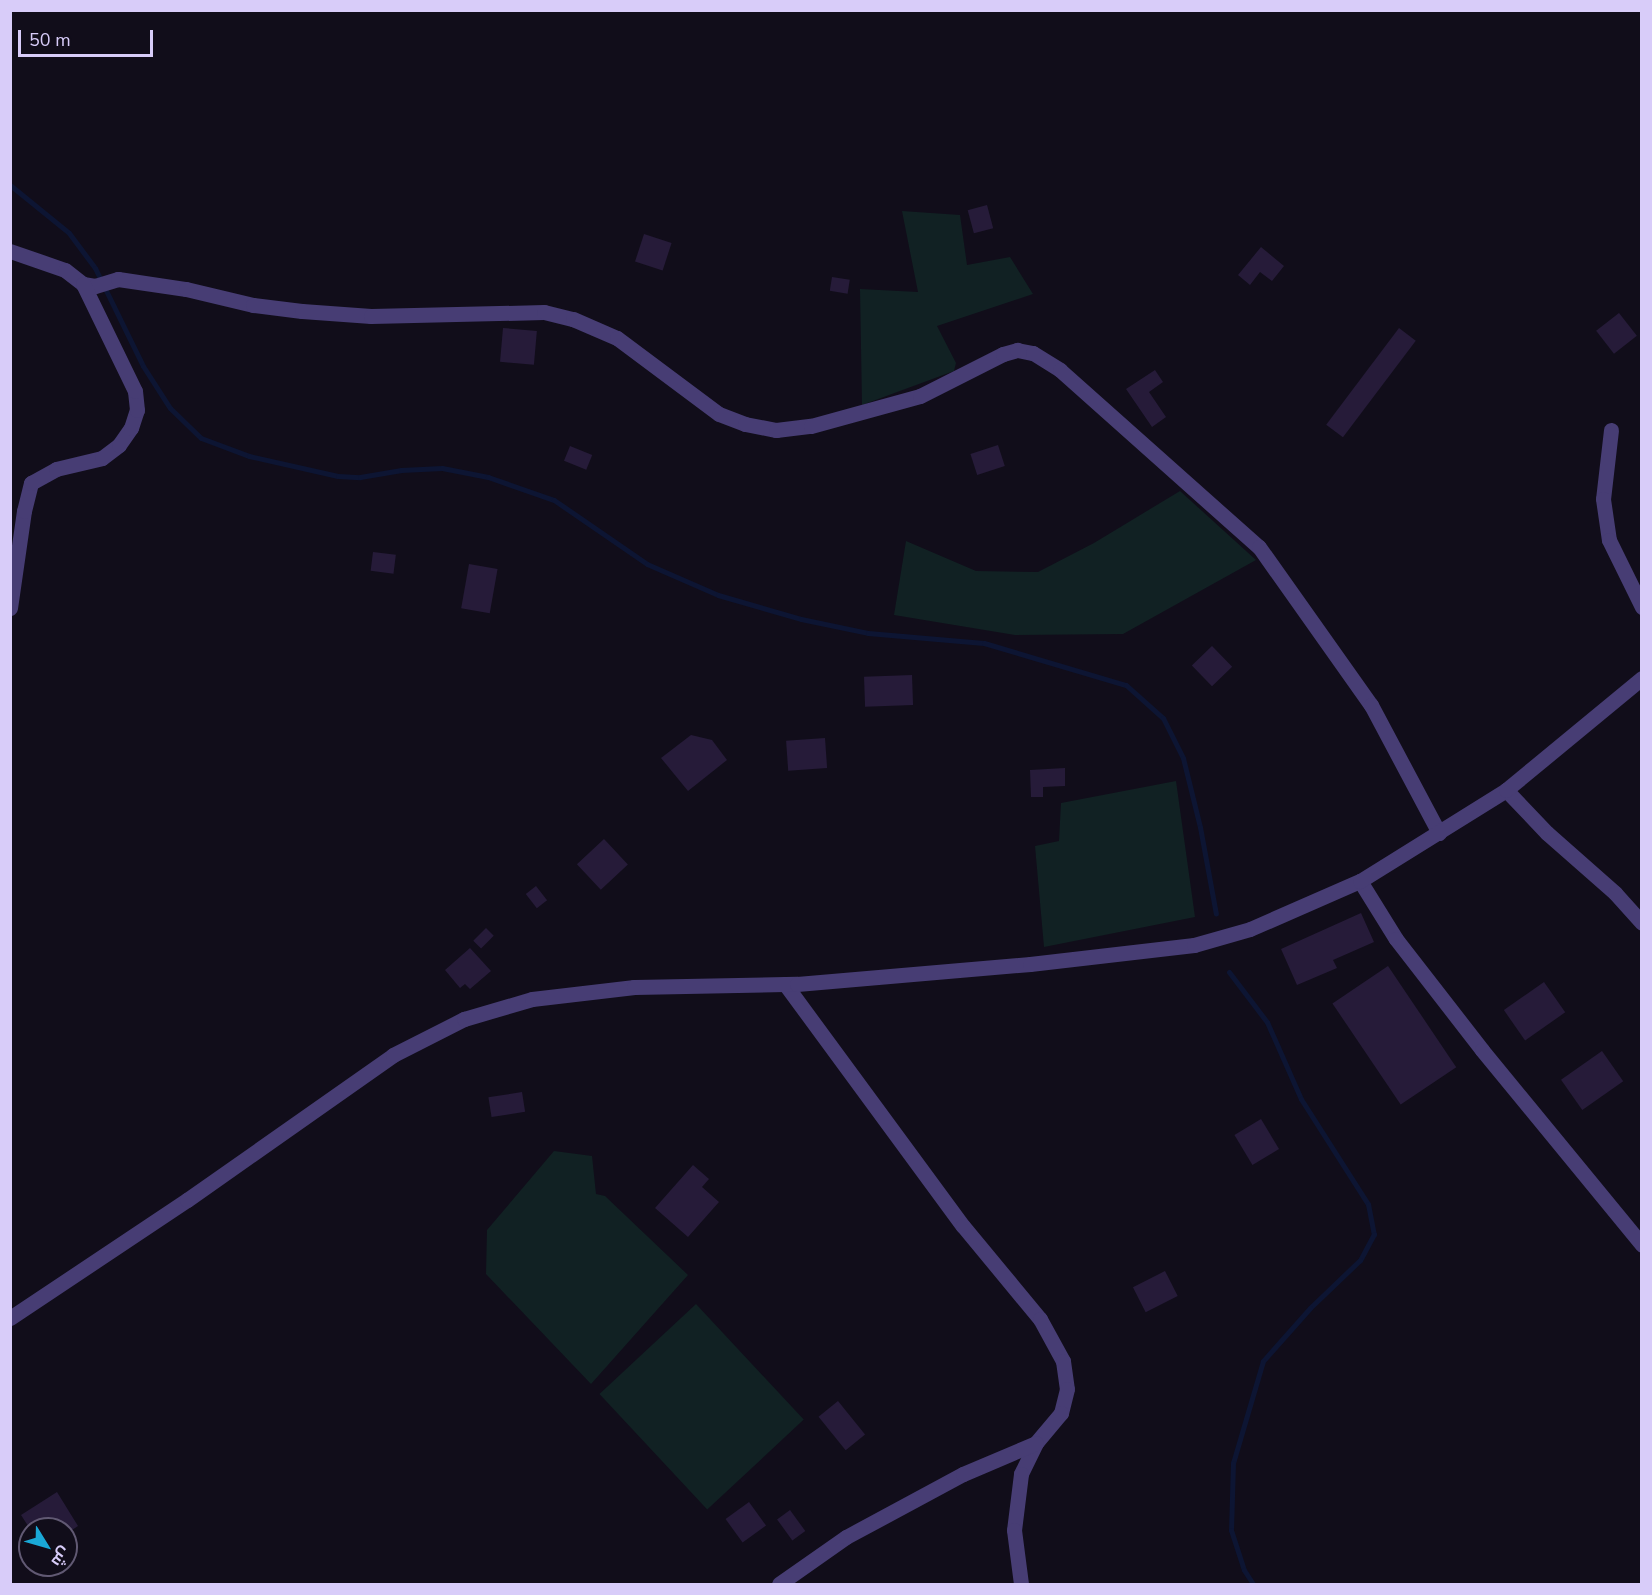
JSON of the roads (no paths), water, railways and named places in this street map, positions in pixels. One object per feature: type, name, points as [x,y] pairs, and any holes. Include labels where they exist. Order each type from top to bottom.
[{"type":"street","points":[[10,251],[65,270],[89,285],[135,391],[137,410],[131,428],[119,445],[102,458],[56,469],[31,483],[24,511],[10,608]]},
{"type":"street","points":[[89,285],[118,279],[186,289],[253,305],[360,316],[544,312],[573,319],[617,338],[719,414],[745,424],[776,430],[811,426],[920,396],[1003,354],[1017,350],[1033,353],[1060,370],[1259,547],[1371,705],[1439,833]]},
{"type":"street","points":[[1611,430],[1603,499],[1609,540],[1641,607]]},
{"type":"street","points":[[10,1318],[187,1200],[393,1055],[464,1019],[532,999],[634,987],[785,984],[1030,964],[1194,945],[1250,928],[1360,881],[1506,790],[1641,678]]},
{"type":"street","points":[[1506,790],[1547,833],[1615,893],[1641,922]]},
{"type":"street","points":[[1360,881],[1396,939],[1641,1245]]},
{"type":"street","points":[[785,984],[963,1226],[1040,1318],[1063,1361],[1067,1389],[1061,1413],[1036,1443],[1021,1474],[1014,1530],[1021,1584]]},
{"type":"street","points":[[779,1584],[846,1537],[963,1474],[1036,1443]]},
{"type":"waterway","points":[[10,185],[69,233],[95,268],[143,366],[170,408],[201,438],[249,456],[338,476],[360,477],[401,470],[442,468],[488,477],[554,500],[647,564],[718,595],[801,619],[868,633],[984,643],[1126,685],[1163,718],[1183,758],[1200,827],[1216,914]]},
{"type":"waterway","points":[[1229,972],[1267,1022],[1301,1099],[1368,1204],[1374,1234],[1360,1260],[1310,1308],[1263,1361],[1233,1463],[1231,1530],[1244,1570],[1253,1584]]}]
